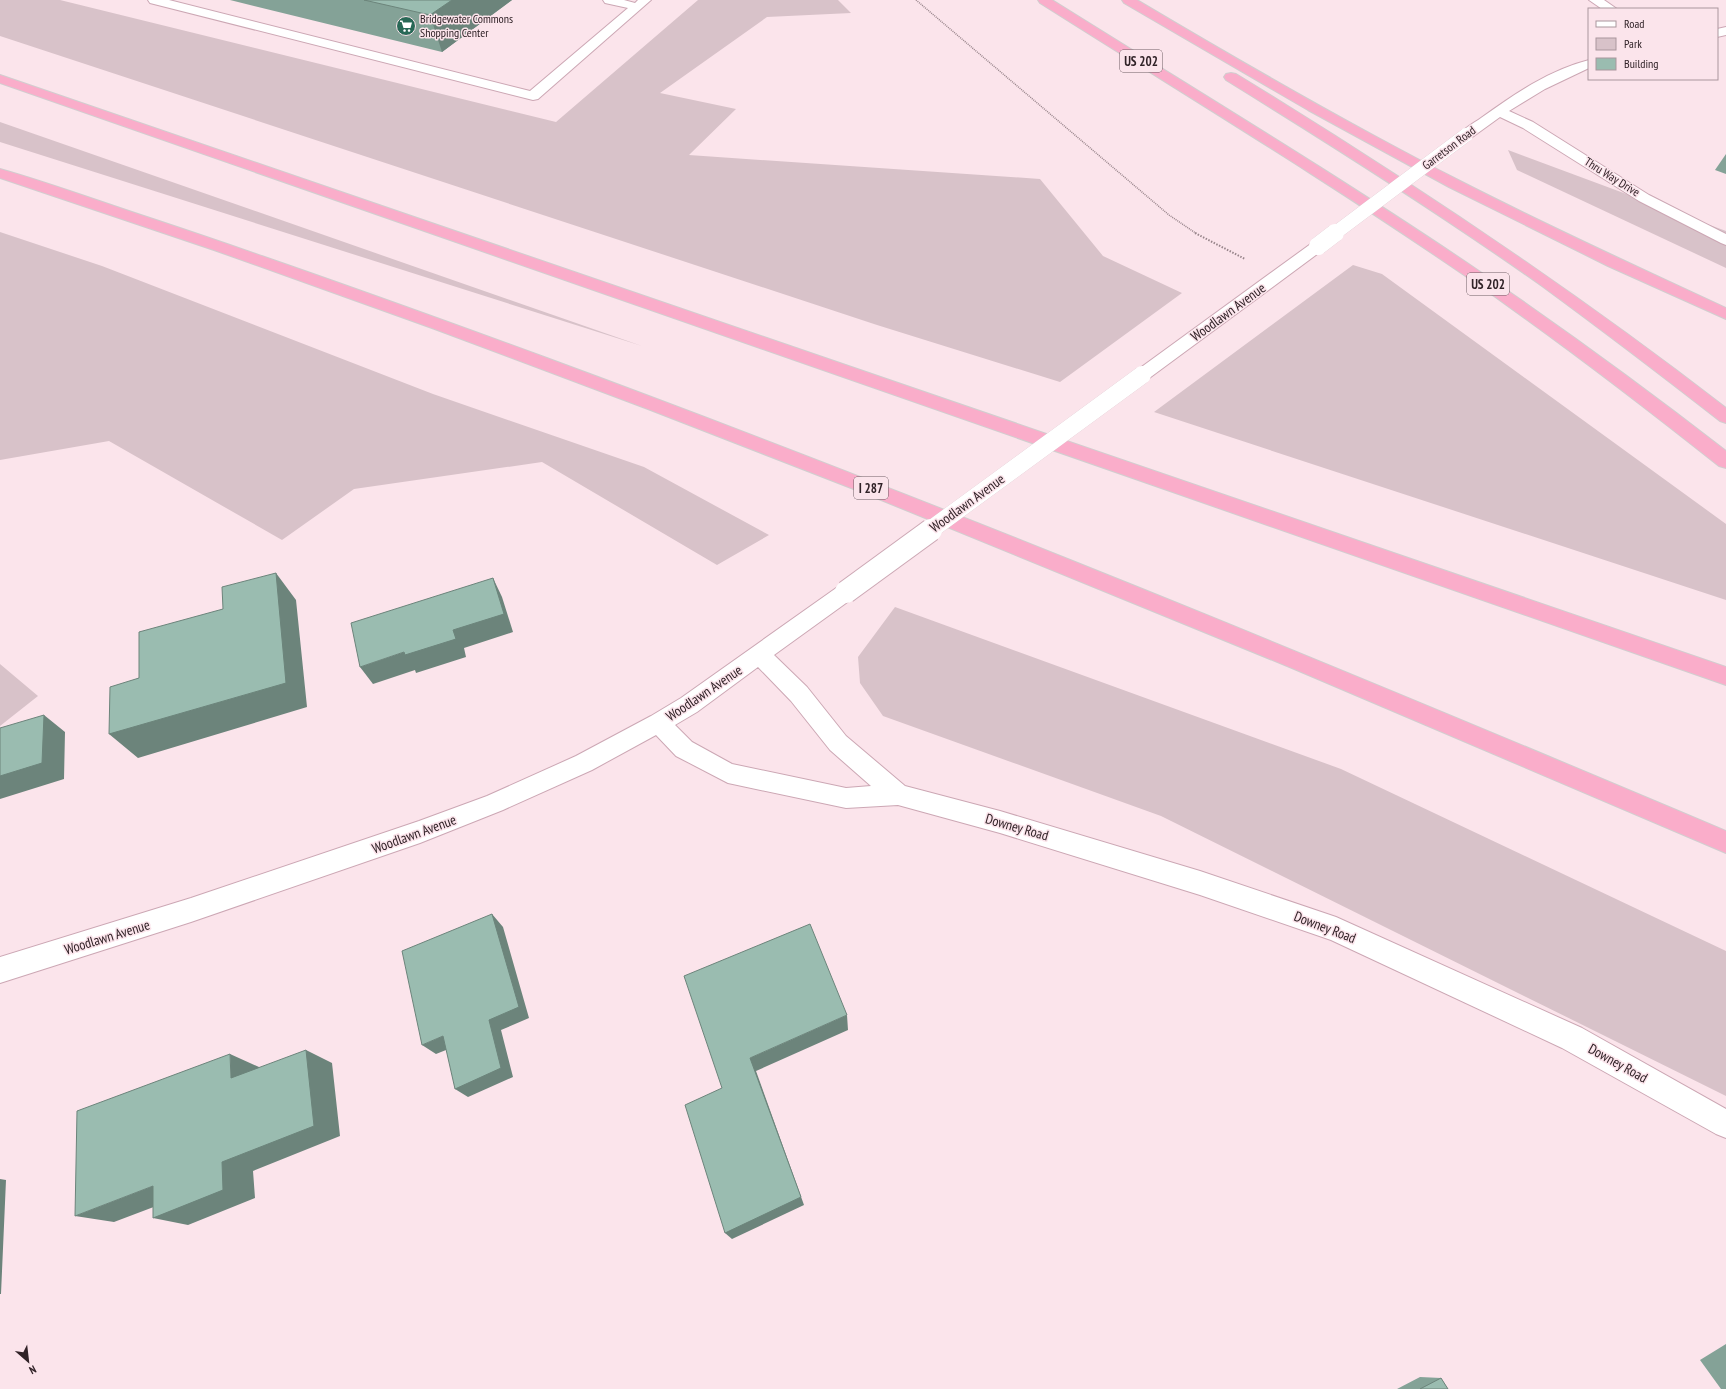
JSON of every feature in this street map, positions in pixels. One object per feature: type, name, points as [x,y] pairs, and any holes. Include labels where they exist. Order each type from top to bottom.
[{"type":"highway","name":"US 202","points":[[1044,0],[1319,173],[1468,271],[1640,394],[1726,462]]},
{"type":"highway","points":[[1128,0],[1331,117],[1501,208],[1726,314]]},
{"type":"highway","name":"US 202","points":[[1209,48],[1217,68],[1322,132],[1436,206],[1592,314],[1726,417]]},
{"type":"highway","points":[[0,79],[1726,676]]},
{"type":"highway","name":"I 287","points":[[0,173],[103,207],[457,331],[743,437],[1087,573],[1486,739],[1726,842]]},
{"type":"street","points":[[154,0],[533,96],[641,3]]},
{"type":"street","points":[[609,0],[641,3]]},
{"type":"street","points":[[1595,0],[1609,8]]},
{"type":"street","name":"Garretson Road","points":[[1318,246],[1499,111],[1534,88],[1553,78],[1588,64]]},
{"type":"street","name":"Thru Way Drive","points":[[1499,111],[1528,125],[1644,198],[1726,240]]},
{"type":"street","name":"Woodlawn Avenue","points":[[0,970],[191,910],[420,832],[495,803],[584,763],[659,723],[689,705],[760,655],[1318,246]]},
{"type":"street","name":"Downey Road","points":[[760,655],[799,694],[838,743],[898,795]]},
{"type":"street","name":"Downey Road","points":[[659,723],[684,749],[728,773],[846,798],[898,795],[1000,822],[1200,883],[1336,929],[1572,1038],[1726,1124]]},
{"type":"path","points":[[916,0],[1169,215],[1197,234],[1277,276]]},
{"type":"green space","points":[[0,0],[60,0],[556,122],[698,0],[838,0],[851,13],[767,17],[660,93],[736,109],[689,155],[1040,179],[1103,256],[1182,293],[1060,382],[877,325],[0,36]]},
{"type":"green space","points":[[0,122],[642,346],[0,142]]},
{"type":"green space","points":[[1508,150],[1726,231],[1726,268],[1517,170]]},
{"type":"green space","points":[[0,232],[102,266],[433,394],[644,467],[769,535],[717,565],[542,462],[354,489],[282,540],[109,441],[0,460]]},
{"type":"green space","points":[[1353,265],[1382,274],[1726,524],[1726,600],[1154,412]]},
{"type":"green space","points":[[895,607],[1341,769],[1726,951],[1726,1096],[1161,816],[883,716],[860,683],[858,657]]},
{"type":"green space","points":[[0,664],[38,696],[0,726]]},
{"type":"building","points":[[364,0],[452,0],[430,15]]},
{"type":"building","points":[[276,573],[286,683],[109,734],[110,687],[139,678],[139,632],[223,609],[222,587]]},
{"type":"building","points":[[493,578],[504,614],[453,630],[456,639],[405,655],[404,652],[360,667],[351,623]]},
{"type":"building","points":[[44,715],[42,763],[0,776],[0,728]]},
{"type":"building","points":[[492,914],[519,1007],[489,1020],[501,1068],[455,1089],[443,1036],[422,1045],[402,951]]},
{"type":"building","points":[[810,924],[847,1015],[750,1058],[801,1197],[725,1233],[685,1105],[722,1088],[684,976]]},
{"type":"building","points":[[306,1050],[314,1126],[222,1162],[223,1190],[153,1218],[153,1186],[75,1216],[77,1111],[230,1054],[231,1078]]},
{"type":"building","points":[[1441,1378],[1448,1389],[1420,1389]]},
{"type":"place","name":"Bridgewater Commons Shopping Center","points":[[406,26]]}]
